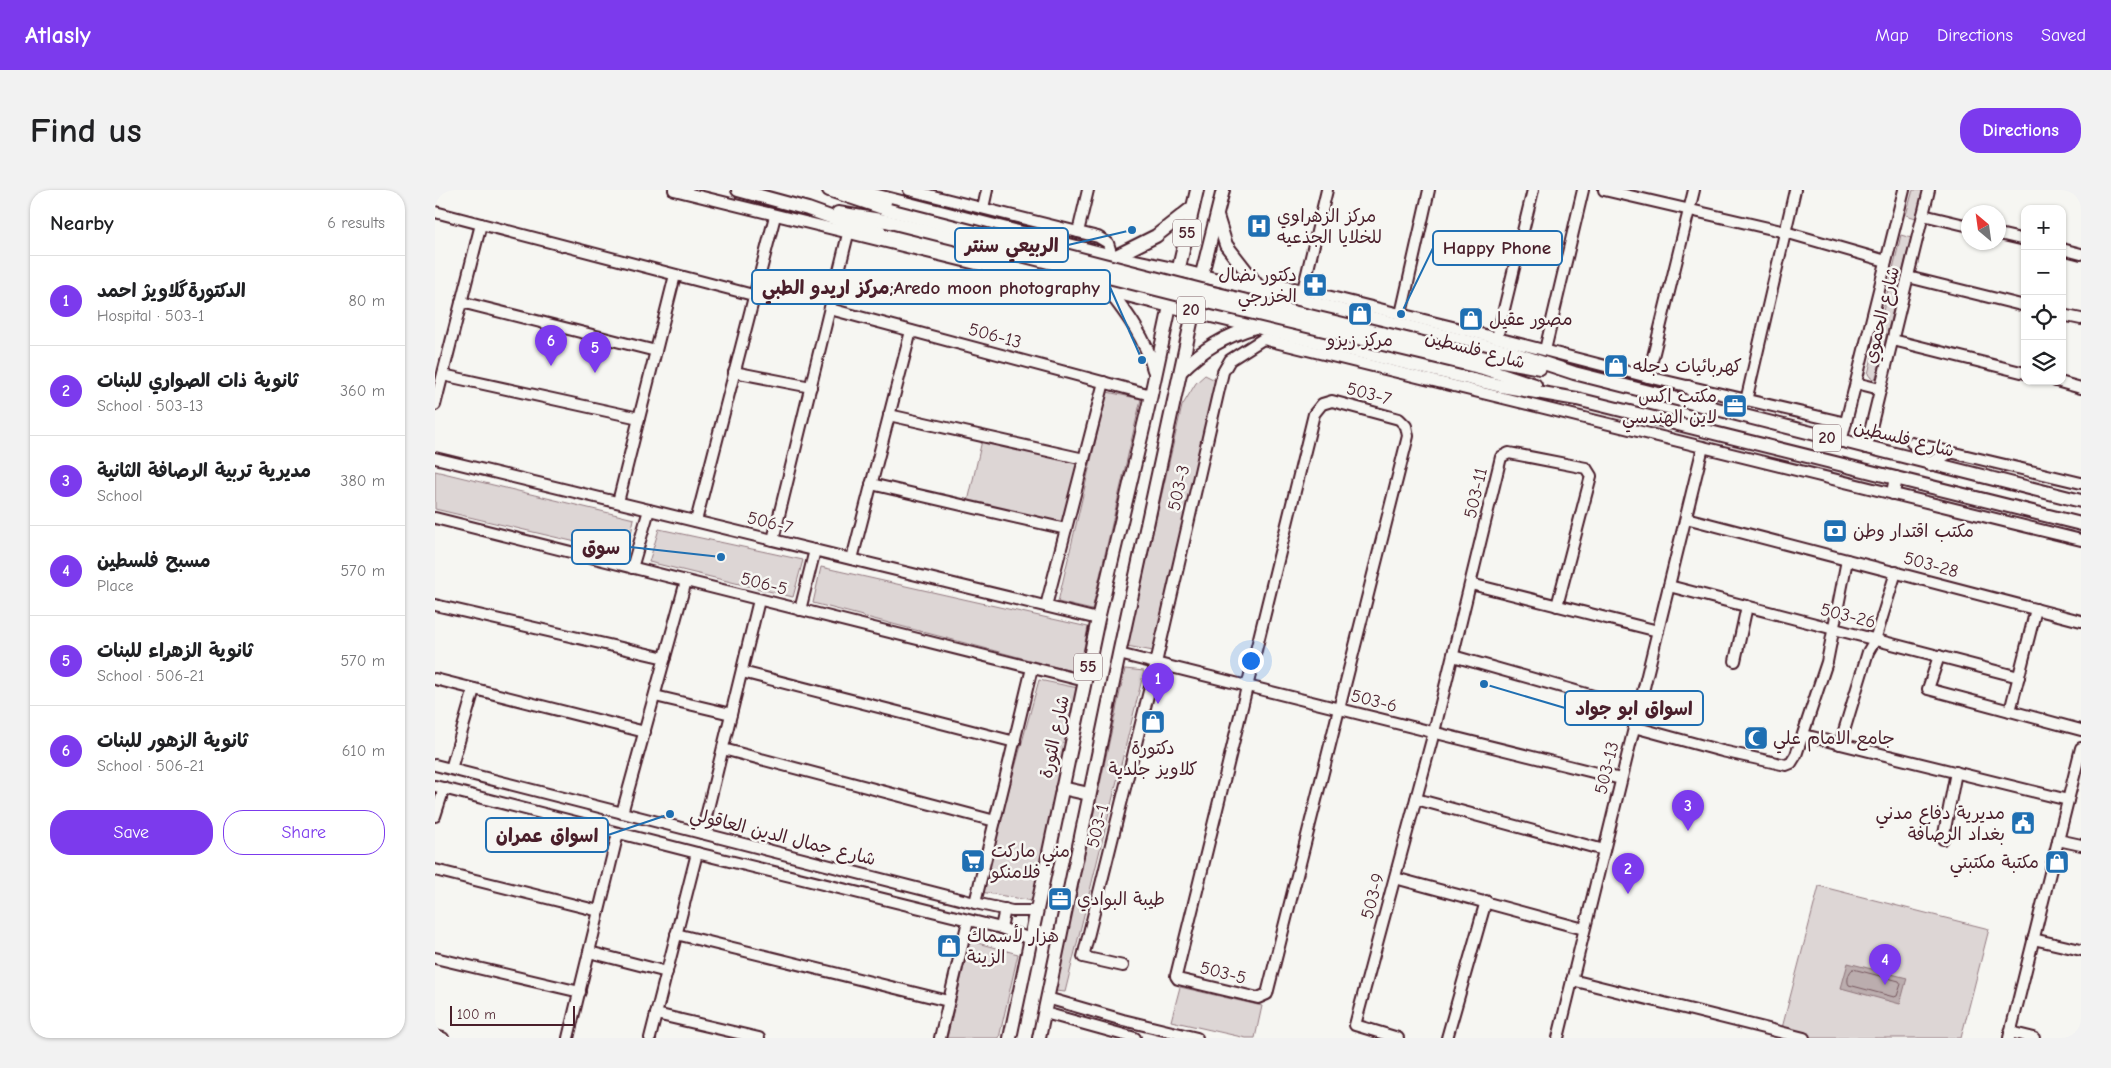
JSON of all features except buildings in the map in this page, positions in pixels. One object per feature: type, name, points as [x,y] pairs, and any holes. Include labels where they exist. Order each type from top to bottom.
[{"type":"main road","name":"شارع فلسطين","points":[[738,190],[808,209],[850,224],[1111,293],[1194,307],[1257,326],[1501,386],[1577,399],[2081,524]]},
{"type":"main road","name":"شارع فلسطين","points":[[829,190],[888,215],[1211,303],[1484,363],[1515,365],[1574,374]]},
{"type":"main road","name":"شارع فلسطين","points":[[847,190],[862,192],[1200,279],[1261,290],[1510,352],[1574,374],[2081,501]]},
{"type":"main road","name":"55","points":[[1177,273],[1197,190]]},
{"type":"main road","name":"55","points":[[1200,279],[1223,190]]},
{"type":"main road","points":[[1113,256],[1156,236],[1193,207]]},
{"type":"main road","name":"شارع فلسطين","points":[[808,209],[888,215]]},
{"type":"main road","points":[[1217,213],[1226,245],[1261,290]]},
{"type":"main road","points":[[1111,293],[1145,344],[1155,372]]},
{"type":"main road","name":"شارع الثورة","points":[[1010,1038],[1098,619],[1171,302]]},
{"type":"main road","name":"55","points":[[1039,1038],[1089,794],[1194,307]]},
{"type":"main road","points":[[1181,371],[1197,355],[1215,342],[1237,332],[1257,326]]},
{"type":"main road","name":"شارع فلسطين","points":[[1484,363],[1577,399]]},
{"type":"main road","points":[[1688,387],[1705,400],[1711,408]]},
{"type":"main road","points":[[1930,464],[1949,452]]},
{"type":"main road","points":[[1893,493],[1896,478]]},
{"type":"main road","points":[[1062,788],[1089,794]]},
{"type":"street","points":[[674,190],[848,234],[1111,293]]},
{"type":"street","points":[[909,190],[1105,240],[1113,256]]},
{"type":"street","points":[[983,208],[987,190]]},
{"type":"street","points":[[1078,232],[1088,190]]},
{"type":"street","points":[[1303,290],[1327,190]]},
{"type":"street","points":[[1401,314],[1429,190]]},
{"type":"street","points":[[1497,338],[1533,190]]},
{"type":"street","points":[[1545,350],[1583,190]]},
{"type":"street","points":[[1604,190],[1785,232],[1886,261]]},
{"type":"street","points":[[1648,377],[1694,190]]},
{"type":"street","points":[[1746,401],[1795,190]]},
{"type":"street","name":"شارع الحموي","points":[[1841,442],[1904,190]]},
{"type":"street","name":"شارع الحموي","points":[[1866,448],[1929,190]]},
{"type":"street","points":[[435,212],[753,295]]},
{"type":"street","points":[[1923,215],[1961,224]]},
{"type":"street","points":[[696,521],[775,216]]},
{"type":"street","points":[[435,405],[481,224]]},
{"type":"street","points":[[773,540],[848,234]]},
{"type":"street","points":[[2006,236],[2021,239]]},
{"type":"street","points":[[2066,250],[2081,254]]},
{"type":"street","points":[[618,502],[675,275]]},
{"type":"street","points":[[1908,277],[2021,305]]},
{"type":"street","points":[[1261,290],[1279,285],[1303,290],[1688,387],[1846,423]]},
{"type":"street","points":[[461,302],[656,351]]},
{"type":"street","name":"506-13","points":[[830,309],[1151,394]]},
{"type":"street","points":[[2066,316],[2081,320]]},
{"type":"street","points":[[852,559],[911,330]]},
{"type":"street","name":"503-3","points":[[1156,663],[1223,372],[1230,360],[1263,339],[1703,447]]},
{"type":"street","points":[[1893,340],[2021,372]]},
{"type":"street","points":[[734,372],[811,387]]},
{"type":"street","points":[[443,375],[639,418]]},
{"type":"street","points":[[1046,606],[1104,382]]},
{"type":"street","points":[[1856,383],[1880,390]]},
{"type":"street","points":[[2066,384],[2081,388]]},
{"type":"street","name":"503-7","points":[[1249,686],[1314,414],[1322,404],[1332,400],[1399,419],[1406,426],[1408,436],[1340,709]]},
{"type":"street","points":[[889,415],[1084,459]]},
{"type":"street","points":[[1912,443],[2081,483]]},
{"type":"street","points":[[1703,447],[2081,540]]},
{"type":"street","name":"503-13","points":[[1557,1038],[1703,447]]},
{"type":"street","name":"503-11","points":[[1434,732],[1501,457],[1509,453],[1586,468],[1591,476],[1557,606]]},
{"type":"street","name":"506-7","points":[[435,458],[1098,619]]},
{"type":"street","points":[[871,484],[1066,529]]},
{"type":"street","points":[[633,568],[649,510]]},
{"type":"street","name":"506-5","points":[[435,518],[1085,682]]},
{"type":"street","name":"503-28","points":[[1685,518],[2081,621]]},
{"type":"street","points":[[800,610],[815,550]]},
{"type":"street","points":[[1634,726],[1722,751],[1786,765],[1791,763],[1804,735],[1823,679],[1847,560]]},
{"type":"street","points":[[1841,744],[1868,652],[1875,640],[1896,572]]},
{"type":"street","points":[[622,813],[687,581]]},
{"type":"street","points":[[1471,584],[1658,631]]},
{"type":"street","name":"503-26","points":[[1669,586],[2019,677]]},
{"type":"street","points":[[702,833],[759,600]]},
{"type":"street","points":[[435,605],[665,658]]},
{"type":"street","points":[[1735,661],[1747,606]]},
{"type":"street","points":[[2010,711],[2036,609]]},
{"type":"street","name":"503-6","points":[[1119,654],[1621,779]]},
{"type":"street","points":[[1453,656],[1639,709]]},
{"type":"street","points":[[1939,656],[1928,689],[2081,730]]},
{"type":"street","name":"503-1","points":[[1123,966],[1083,957],[1156,663]]},
{"type":"street","points":[[975,903],[1032,668]]},
{"type":"street","points":[[742,672],[1015,742]]},
{"type":"street","points":[[435,679],[645,732]]},
{"type":"street","name":"503-5","points":[[1249,686],[1176,976],[1178,979],[1258,998],[1267,994],[1340,709]]},
{"type":"street","points":[[451,769],[474,689]]},
{"type":"street","points":[[655,696],[731,714]]},
{"type":"street","name":"503-9","points":[[1398,1038],[1355,1025],[1434,732]]},
{"type":"street","points":[[1804,735],[2068,800]]},
{"type":"street","points":[[2033,1038],[2009,1035],[2081,748]]},
{"type":"street","points":[[723,749],[995,821]]},
{"type":"street","name":"شارع جمال الدين العاقولي","points":[[435,765],[975,903],[1021,912],[1036,911]]},
{"type":"street","points":[[1943,839],[1956,772]]},
{"type":"street","points":[[435,816],[439,787]]},
{"type":"street","name":"شارع جمال الدين العاقولي","points":[[439,787],[1001,928],[1031,939]]},
{"type":"street","points":[[1416,798],[1604,850]]},
{"type":"street","points":[[569,1038],[618,833]]},
{"type":"street","points":[[2058,840],[2081,845]]},
{"type":"street","points":[[650,1038],[697,853]]},
{"type":"street","points":[[435,870],[599,911]]},
{"type":"street","points":[[1395,878],[1584,928]]},
{"type":"street","points":[[1447,1038],[1486,901]]},
{"type":"street","points":[[1001,928],[1005,909]]},
{"type":"street","points":[[940,1038],[968,921]]},
{"type":"street","points":[[676,934],[948,1001]]},
{"type":"street","points":[[2033,939],[2081,950]]},
{"type":"street","points":[[589,952],[667,972]]},
{"type":"street","points":[[435,958],[580,992]]},
{"type":"street","points":[[1572,980],[1781,1035],[1804,1038]]},
{"type":"street","points":[[1047,998],[1123,1020],[1197,1038]]},
{"type":"street","points":[[1045,1013],[1135,1038]]},
{"type":"street","points":[[656,1014],[759,1038]]},
{"type":"street","points":[[435,1036],[443,1038]]},
{"type":"shaded area","points":[[1913,190],[1923,190],[1916,218],[1906,215]]},
{"type":"shaded area","points":[[1901,235],[1911,238],[1874,379],[1868,374]]},
{"type":"shaded area","points":[[1205,375],[1217,381],[1153,651],[1127,646],[1182,406],[1196,383]]},
{"type":"shaded area","points":[[1107,392],[1141,399],[1092,610],[1058,602]]},
{"type":"shaded area","points":[[983,436],[1084,459],[1066,529],[967,506]]},
{"type":"shaded area","points":[[435,471],[634,519],[627,554],[435,509]]},
{"type":"shaded area","points":[[659,529],[803,560],[793,597],[649,562]]},
{"type":"shaded area","points":[[821,567],[1088,627],[1079,673],[813,603]]},
{"type":"shaded area","points":[[1125,669],[1144,671],[1065,992],[1055,991]]},
{"type":"shaded area","points":[[1039,680],[1078,688],[1033,901],[981,892]]},
{"type":"shaded area","points":[[1819,886],[1989,929],[1961,1038],[1804,1038],[1781,1032]]},
{"type":"shaded area","points":[[970,941],[1018,954],[999,1038],[947,1038]]},
{"type":"shaded area","points":[[1180,987],[1262,1006],[1255,1038],[1246,1038],[1171,1021]]},
{"type":"water","points":[[1848,963],[1907,978],[1900,1004],[1841,988]]},
{"type":"place","name":"مركز الزهراوي للخلايا الجذعيه","points":[[1259,226]]},
{"type":"place","name":"الربيعي سنتر","points":[[1132,230]]},
{"type":"place","name":"دكتور نضال الخزرجي","points":[[1315,285]]},
{"type":"place","name":"مركز زيزو","points":[[1360,314]]},
{"type":"place","name":"Happy Phone","points":[[1401,314]]},
{"type":"place","name":"مصور عقيل","points":[[1471,319]]},
{"type":"place","name":"مركز اريدو الطبي;Aredo moon photography","points":[[1142,360]]},
{"type":"place","name":"ثانوية الزهور للبنات","points":[[551,366]]},
{"type":"place","name":"كهربائيات دجله","points":[[1616,366]]},
{"type":"place","name":"ثانوية الزهراء للبنات","points":[[595,373]]},
{"type":"place","name":"مكتب اكس لاين الهندسي","points":[[1735,406]]},
{"type":"place","name":"مكتب اقتدار وطن","points":[[1835,531]]},
{"type":"place","name":"سوق","points":[[721,557]]},
{"type":"place","name":"اسواق ابو جواد","points":[[1484,684]]},
{"type":"place","name":"الدكتورةگلاويژ احمد","points":[[1158,704]]},
{"type":"place","name":"دكتورة كلاويز جلدية","points":[[1153,722]]},
{"type":"place","name":"جامع الامام علي","points":[[1756,738]]},
{"type":"place","name":"اسواق عمران","points":[[670,814]]},
{"type":"place","name":"مديرية دفاع مدني بغداد الرصافة","points":[[2023,823]]},
{"type":"place","name":"مديرية تربية الرصافة الثانية","points":[[1688,831]]},
{"type":"place","name":"مني ماركت فلامنكو","points":[[973,861]]},
{"type":"place","name":"مكتبة مكتبتي","points":[[2057,862]]},
{"type":"place","name":"ثانوية ذات الصواري للبنات","points":[[1628,894]]},
{"type":"place","name":"طيبة البوادي","points":[[1060,899]]},
{"type":"place","name":"هزار لأسماك الزينة","points":[[949,946]]},
{"type":"place","name":"مسبح فلسطين","points":[[1885,985]]}]
